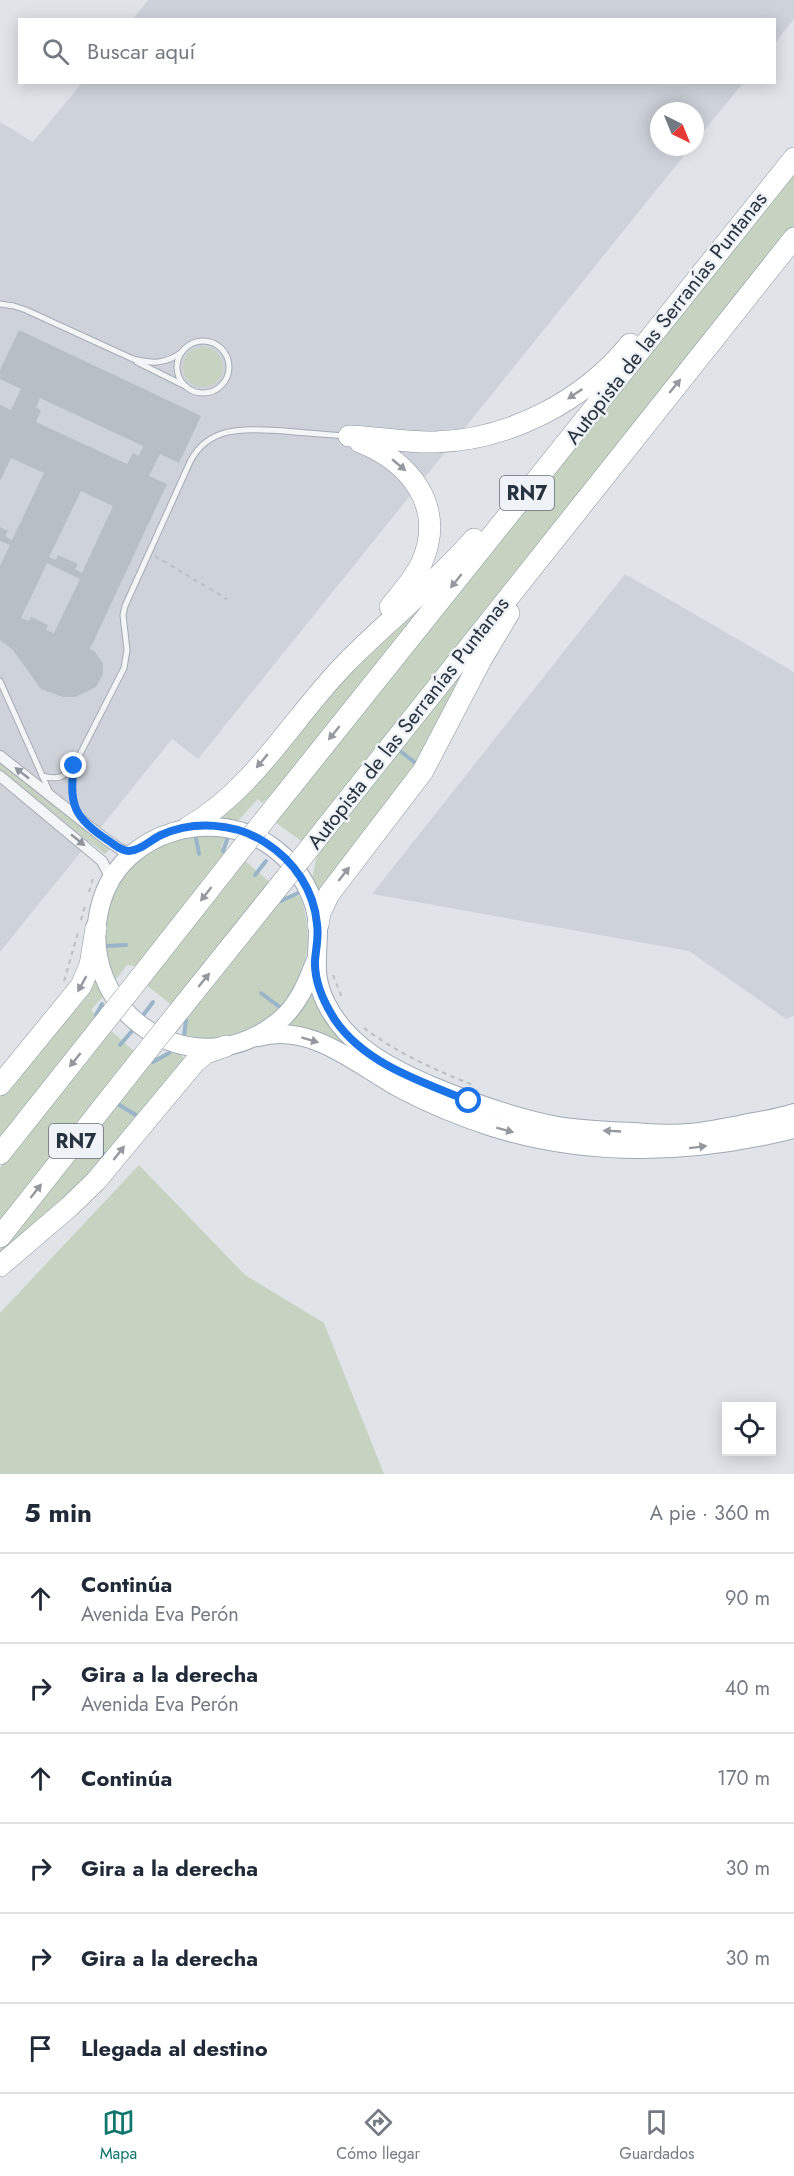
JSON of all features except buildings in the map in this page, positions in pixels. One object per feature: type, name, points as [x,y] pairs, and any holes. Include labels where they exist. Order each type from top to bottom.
[{"type":"highway","points":[[349,436],[419,442],[470,438],[525,421],[571,397],[604,372],[624,351],[763,178],[794,147]]},
{"type":"highway","name":"Autopista de las Serranías Puntanas","points":[[0,1154],[794,158]]},
{"type":"highway","name":"Autopista de las Serranías Puntanas","points":[[0,1237],[794,238]]},
{"type":"highway","points":[[347,662],[468,546],[547,456],[606,395]]},
{"type":"highway","points":[[318,925],[328,894],[423,771],[481,660],[532,578],[611,477],[654,412]]},
{"type":"highway","points":[[188,827],[215,810],[236,791],[347,662],[416,572],[425,554],[429,526],[422,494],[406,470],[377,449],[349,436]]},
{"type":"highway","points":[[0,1085],[81,986],[90,965],[96,928]]},
{"type":"highway","points":[[0,1266],[69,1208],[96,1181],[195,1062],[206,1053],[226,1046]]},
{"type":"main road","points":[[794,1113],[716,1129],[677,1134],[590,1130],[558,1126],[505,1113],[469,1101],[419,1081],[384,1063],[361,1047],[336,1021],[325,1002],[317,978],[315,962],[318,925],[315,906],[305,884],[288,860],[259,838],[224,826],[188,827],[161,835],[138,849],[101,881],[101,901],[96,928],[97,957],[106,985],[132,1020],[143,1029],[169,1042],[197,1048],[226,1046],[268,1034],[281,1034],[319,1042],[388,1082],[441,1108],[493,1127],[564,1143],[598,1147],[680,1149],[742,1140],[794,1129]]},
{"type":"main road","points":[[253,1038],[281,1019],[302,993],[315,962]]},
{"type":"street","points":[[0,756],[123,851],[138,849]]},
{"type":"street","points":[[0,776],[102,861],[108,873],[101,881]]},
{"type":"lane","points":[[0,304],[26,310],[133,359],[155,373],[195,392],[212,391],[225,381],[229,365],[223,350],[210,342],[194,342],[174,358],[160,363],[133,359]]},
{"type":"lane","points":[[182,352],[177,367],[178,375],[188,388]]},
{"type":"lane","points":[[42,776],[52,779],[61,778],[74,766],[124,668],[127,650],[124,610],[193,456],[202,445],[214,436],[231,430],[247,429],[349,436]]},
{"type":"lane","points":[[0,681],[52,797]]},
{"type":"lane","points":[[74,766],[72,799],[81,819]]},
{"type":"path","points":[[149,552],[227,598]]},
{"type":"path","points":[[64,981],[101,881]]},
{"type":"path","points":[[332,972],[345,1005]]},
{"type":"path","points":[[363,1027],[381,1041],[431,1068],[480,1088]]},
{"type":"shaded area","points":[[148,0],[794,0],[794,19],[776,42],[776,18],[134,18]]},
{"type":"shaded area","points":[[81,84],[742,84],[704,131],[704,102],[650,102],[650,156],[684,156],[198,759],[172,739],[0,952],[0,122],[33,142]]},
{"type":"shaded area","points":[[625,574],[794,672],[794,1016],[786,1019],[689,951],[372,894]]},
{"type":"green space","points":[[794,169],[794,228],[304,843],[275,822]]},
{"type":"green space","points":[[203,347],[211,348],[217,353],[222,359],[222,375],[217,381],[211,386],[203,387],[195,386],[189,381],[184,375],[183,367],[184,359],[189,353],[195,348]]},
{"type":"green space","points":[[421,601],[414,616],[270,796],[262,803],[258,799],[233,826],[215,817],[287,737]]},
{"type":"green space","points":[[468,658],[471,666],[413,769],[322,894],[311,883],[318,851]]},
{"type":"green space","points":[[0,763],[110,849],[105,854],[0,769]]},
{"type":"green space","points":[[190,835],[227,835],[221,847],[226,851],[136,966],[127,965],[113,983],[106,959],[105,937],[111,900],[118,884],[128,871],[155,849]]},
{"type":"green space","points":[[244,860],[271,883],[173,1006],[145,984]]},
{"type":"green space","points":[[300,896],[306,917],[308,937],[306,957],[292,993],[263,1021],[244,1031],[215,1038],[185,1037],[188,1011],[281,898]]},
{"type":"green space","points":[[93,962],[106,993],[91,1010],[97,1016],[0,1137],[0,1092]]},
{"type":"green space","points":[[314,975],[324,1003],[342,1032],[355,1045],[407,1077],[506,1116],[577,1131],[674,1137],[794,1117],[794,1121],[746,1132],[697,1138],[647,1140],[598,1137],[549,1130],[501,1119],[454,1103],[409,1083],[331,1038],[297,1028],[278,1027],[308,988]]},
{"type":"green space","points":[[109,1029],[136,1053],[0,1223],[0,1168]]},
{"type":"green space","points":[[173,1051],[186,1060],[106,1160],[0,1258],[0,1246],[152,1059]]},
{"type":"green space","points":[[139,1165],[245,1275],[324,1323],[384,1474],[0,1474],[0,1313]]},
{"type":"waterway","points":[[400,751],[417,764]]},
{"type":"waterway","points":[[223,851],[228,837]]},
{"type":"waterway","points":[[196,838],[199,854]]},
{"type":"waterway","points":[[255,875],[266,861]]},
{"type":"waterway","points":[[281,901],[298,893]]},
{"type":"waterway","points":[[105,946],[126,945]]},
{"type":"waterway","points":[[261,993],[281,1008]]},
{"type":"waterway","points":[[144,1014],[153,1002]]},
{"type":"waterway","points":[[96,1015],[102,1004]]},
{"type":"waterway","points":[[184,1036],[186,1020]]},
{"type":"waterway","points":[[120,1045],[132,1031]]},
{"type":"waterway","points":[[153,1062],[169,1053]]},
{"type":"waterway","points":[[118,1104],[139,1117]]},
{"type":"waterway","points":[[87,1142],[107,1156]]},
{"type":"route","points":[[74,766],[72,799],[81,819],[123,851],[138,849],[161,835],[188,827],[207,825],[224,826],[259,838],[274,848],[288,860],[301,877],[315,906],[318,925],[315,962],[317,978],[325,1002],[336,1021],[361,1047],[384,1063],[419,1081],[469,1101]]}]
